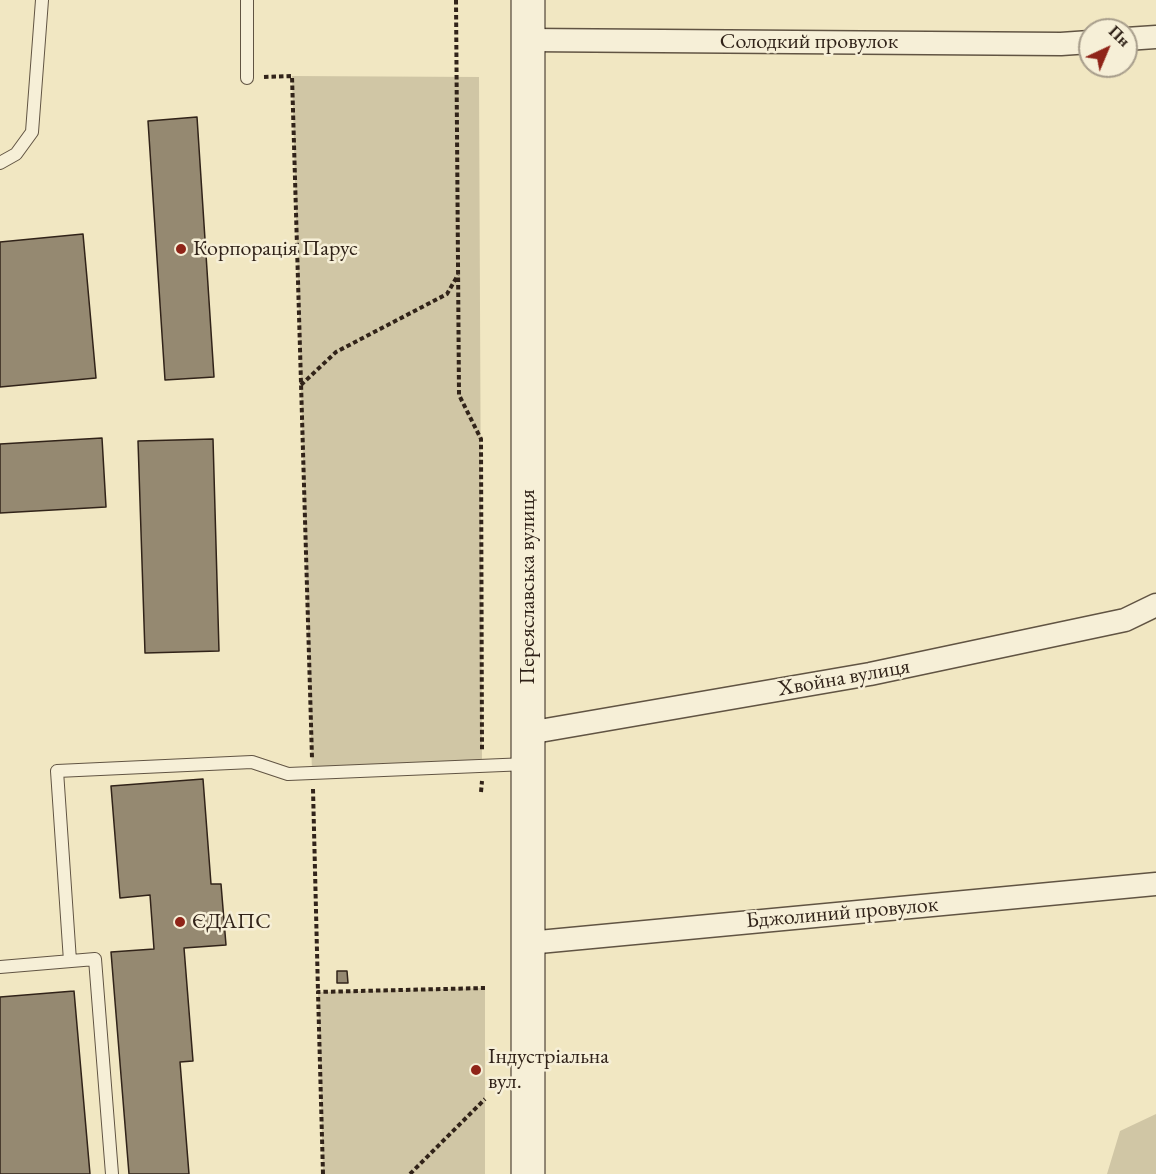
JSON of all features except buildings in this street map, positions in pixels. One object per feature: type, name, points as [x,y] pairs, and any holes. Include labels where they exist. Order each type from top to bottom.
[{"type":"main road","name":"Переяславська вулиця","points":[[528,0],[528,1174]]},
{"type":"street","points":[[1138,38],[1156,37]]},
{"type":"street","name":"Солодкий провулок","points":[[528,40],[1078,43]]},
{"type":"street","name":"Хвойна вулиця","points":[[528,748],[541,729],[870,674],[1125,620],[1156,605]]},
{"type":"street","name":"Бджолиний провулок","points":[[528,943],[1156,884]]},
{"type":"lane","points":[[0,163],[16,154],[32,132],[42,0]]},
{"type":"lane","points":[[247,0],[247,78]]},
{"type":"lane","points":[[70,961],[57,771],[252,762],[288,774],[482,766],[528,748]]},
{"type":"lane","points":[[0,967],[95,959],[112,1174]]},
{"type":"path","points":[[456,0],[459,394],[481,439],[482,766]]},
{"type":"path","points":[[247,78],[292,76],[323,1174]]},
{"type":"path","points":[[301,386],[336,352],[447,294],[458,274]]},
{"type":"path","points":[[318,992],[484,988]]},
{"type":"path","points":[[410,1174],[485,1099]]},
{"type":"shaded area","points":[[292,76],[479,77],[482,766],[312,773]]},
{"type":"shaded area","points":[[485,988],[485,1174],[323,1174],[318,992]]},
{"type":"shaded area","points":[[1156,1114],[1156,1174],[1107,1174],[1120,1131]]},
{"type":"place","name":"Корпорація Парус","points":[[181,249]]},
{"type":"place","name":"ЄДАПС","points":[[180,922]]},
{"type":"place","name":"Індустріальна вул.","points":[[476,1070]]}]
